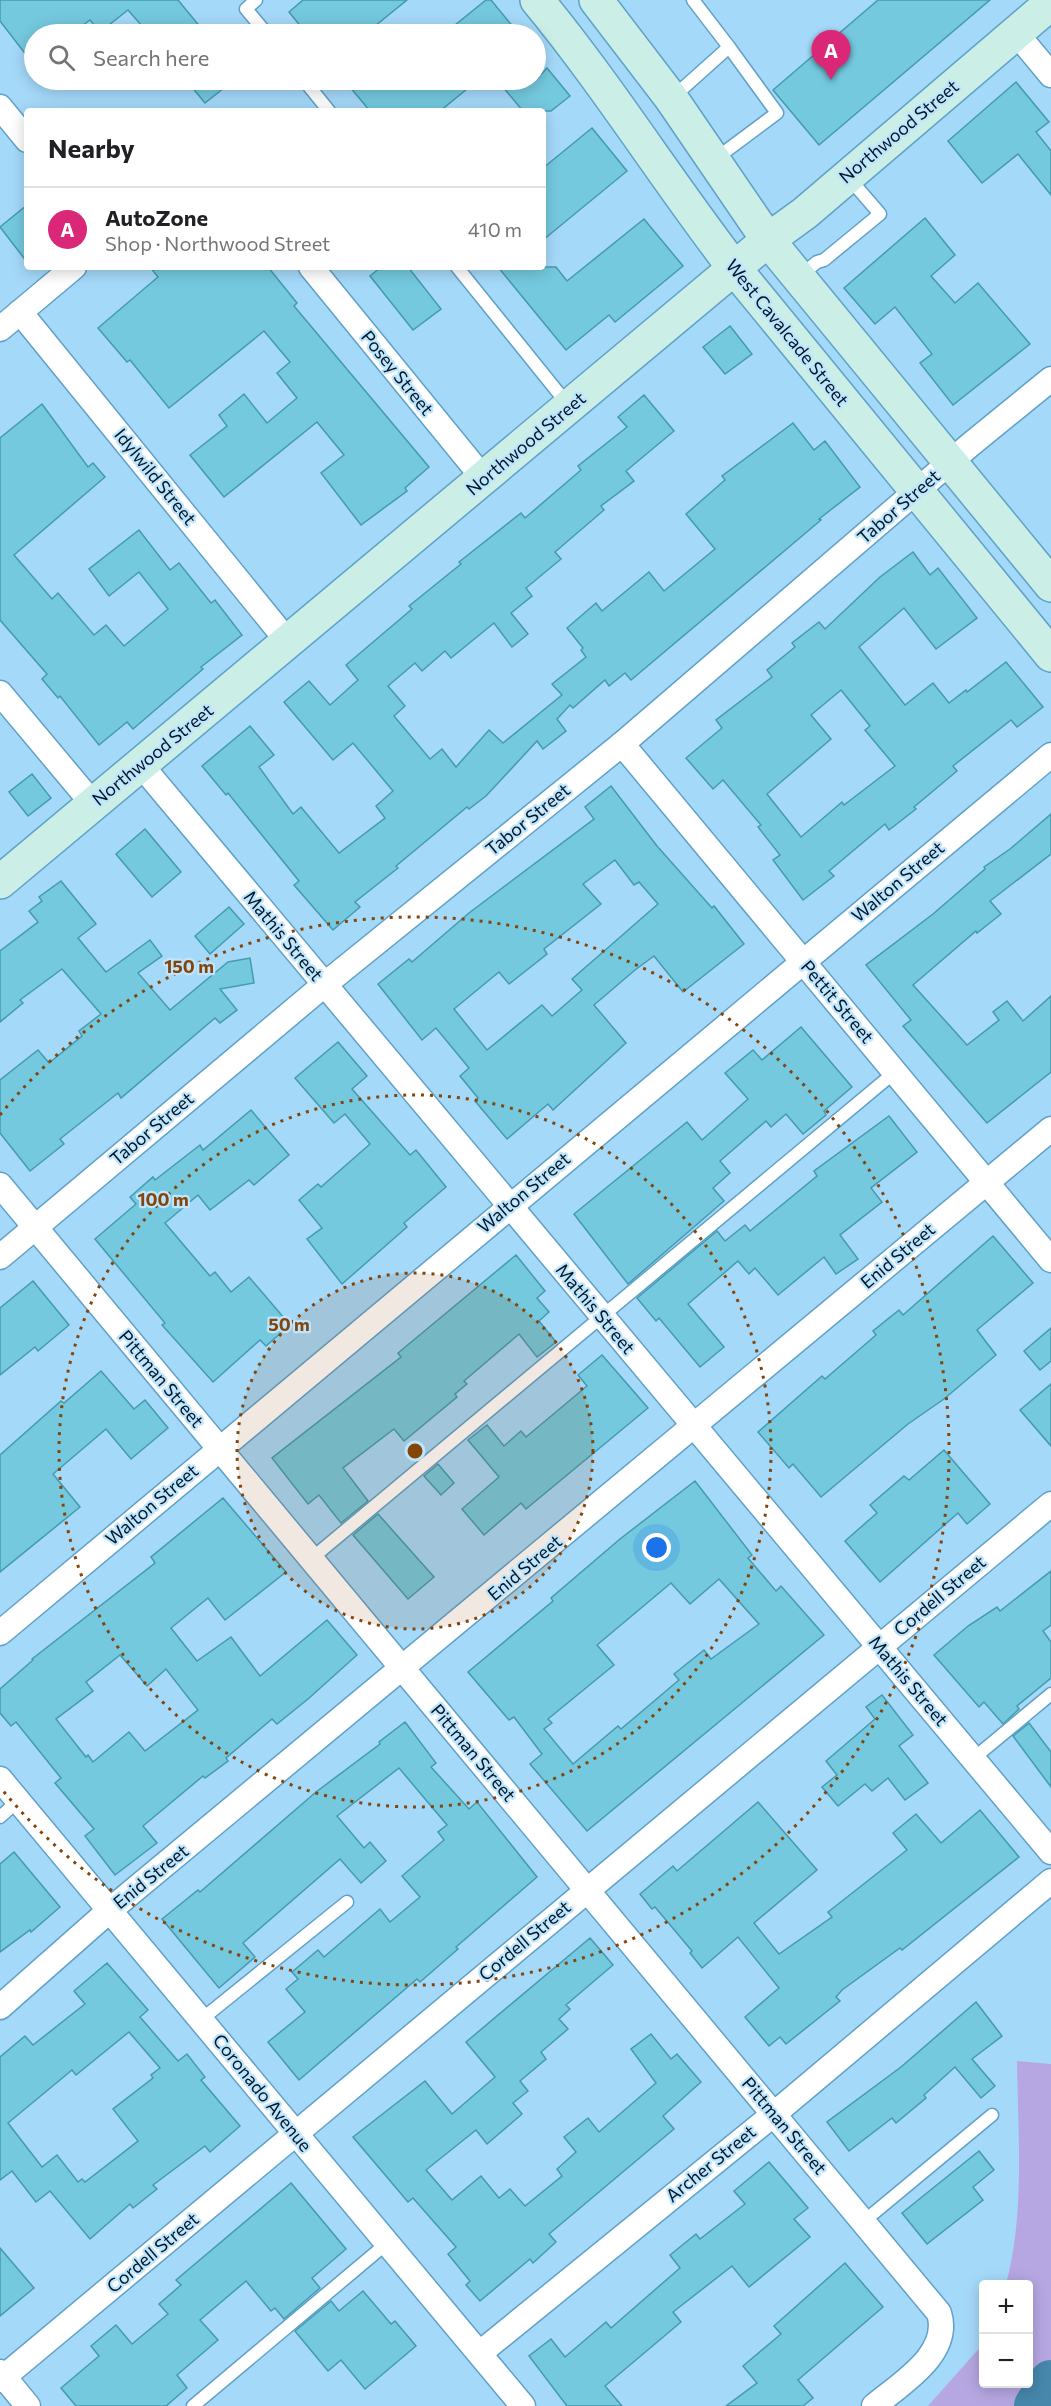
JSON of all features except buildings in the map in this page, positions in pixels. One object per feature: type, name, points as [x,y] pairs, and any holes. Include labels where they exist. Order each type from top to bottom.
[{"type":"main road","name":"West Cavalcade Street","points":[[537,0],[585,57],[702,226],[735,269],[1051,655]]},
{"type":"main road","points":[[596,0],[671,98],[768,240],[1051,585]]},
{"type":"main road","name":"Northwood Street","points":[[0,882],[289,643],[768,240],[848,176],[1016,33],[1047,3]]},
{"type":"street","points":[[1016,33],[1051,75]]},
{"type":"street","points":[[0,107],[24,136]]},
{"type":"street","points":[[0,329],[70,270]]},
{"type":"street","name":"Posey Street","points":[[313,270],[484,479]]},
{"type":"street","name":"Idylwild Street","points":[[20,312],[289,643]]},
{"type":"street","name":"Tabor Street","points":[[0,1257],[324,985],[622,744],[949,463],[1051,379]]},
{"type":"street","points":[[0,693],[93,804]]},
{"type":"street","name":"Pettit Street","points":[[622,744],[1051,1260]]},
{"type":"street","name":"Walton Street","points":[[0,1633],[1051,755]]},
{"type":"street","name":"Mathis Street","points":[[141,765],[1051,1852]]},
{"type":"street","name":"Enid Street","points":[[0,2007],[110,1910],[403,1670],[1051,1129]]},
{"type":"street","name":"Pittman Street","points":[[0,1185],[939,2313],[942,2322],[939,2339],[931,2355],[874,2406]]},
{"type":"street","name":"Cordell Street","points":[[1,2376],[296,2134],[586,1889],[1051,1504]]},
{"type":"street","name":"Coronado Avenue","points":[[0,1779],[202,2019],[386,2244],[524,2406]]},
{"type":"street","name":"Archer Street","points":[[480,2353],[774,2114],[1051,1881]]},
{"type":"street","points":[[1,2376],[28,2406]]},
{"type":"lane","points":[[256,0],[246,9],[259,24]]},
{"type":"lane","points":[[693,0],[777,113],[713,161]]},
{"type":"lane","points":[[671,98],[729,47]]},
{"type":"lane","points":[[312,90],[327,108]]},
{"type":"lane","points":[[798,278],[817,262],[824,260],[880,214],[848,176]]},
{"type":"lane","points":[[459,270],[570,407]]},
{"type":"lane","points":[[311,1559],[895,1072]]},
{"type":"lane","points":[[974,1758],[1051,1694]]},
{"type":"lane","points":[[0,1817],[18,1801]]},
{"type":"lane","points":[[202,2019],[347,1902]]},
{"type":"lane","points":[[863,2222],[992,2115]]},
{"type":"lane","points":[[193,2406],[386,2244]]},
{"type":"shaded area","points":[[1017,2061],[1051,2064],[1051,2406],[928,2406],[979,2349],[979,2388],[1033,2388],[1033,2280],[1007,2280],[1016,2229],[1019,2145]]},
{"type":"waterway","points":[[1036,2406],[1051,2382]]},
{"type":"place","name":"AutoZone","points":[[831,80]]}]
